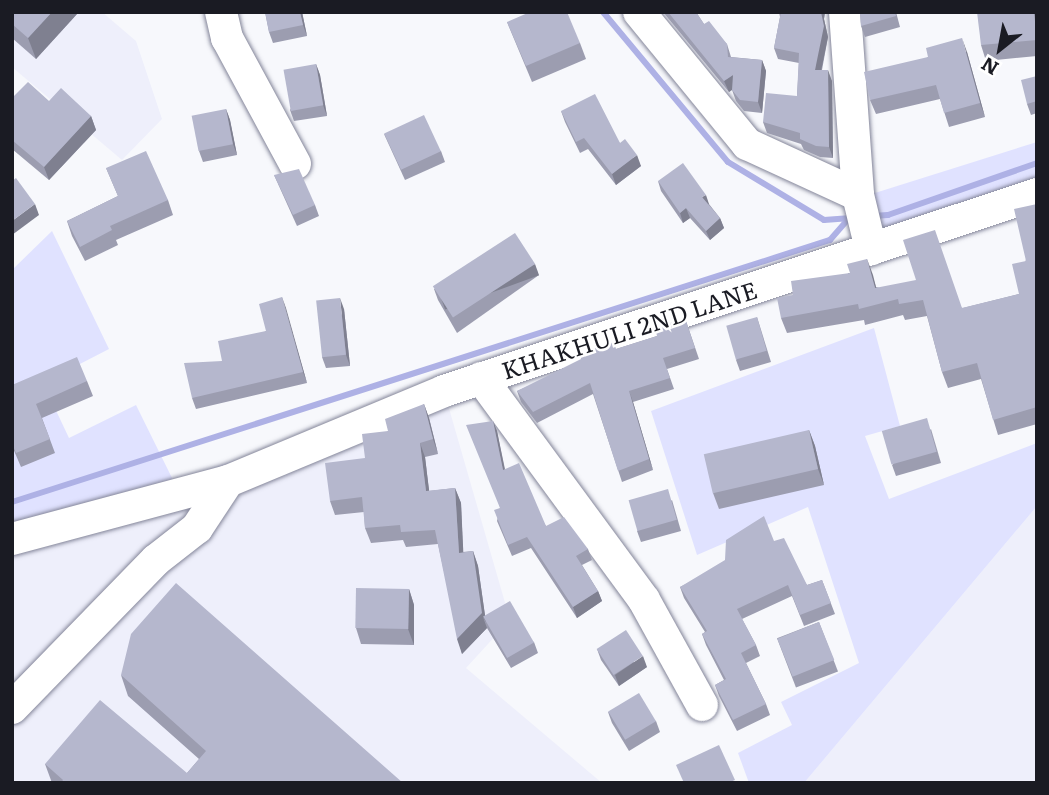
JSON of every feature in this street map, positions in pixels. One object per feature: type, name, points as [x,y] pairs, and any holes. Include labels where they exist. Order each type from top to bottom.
[{"type":"street","points":[[221,12],[227,38],[295,164]]},
{"type":"street","points":[[639,12],[747,144],[858,197]]},
{"type":"street","points":[[845,12],[858,197],[871,249]]},
{"type":"street","name":"KHAKHULI 2ND LANE","points":[[12,539],[228,481],[481,378],[1037,194]]},
{"type":"street","points":[[481,378],[643,600],[702,705]]},
{"type":"street","points":[[12,708],[156,560],[197,528],[228,481]]},
{"type":"shaded area","points":[[12,12],[102,12],[136,41],[162,119],[122,160],[12,67]]},
{"type":"shaded area","points":[[1037,142],[1037,194],[871,249],[859,198]]},
{"type":"shaded area","points":[[52,231],[109,349],[43,383],[69,438],[136,405],[173,480],[12,534],[12,270]]},
{"type":"shaded area","points":[[874,328],[900,426],[865,436],[889,499],[1037,443],[1037,506],[804,783],[749,783],[738,753],[792,725],[781,702],[859,663],[808,507],[697,555],[651,411]]},
{"type":"shaded area","points":[[444,391],[510,620],[466,668],[602,783],[12,783],[12,534]]},
{"type":"shaded area","points":[[1037,506],[1037,783],[804,783]]},
{"type":"building","points":[[12,12],[52,12],[28,38],[12,24]]},
{"type":"building","points":[[265,12],[300,12],[303,25],[269,32]]},
{"type":"building","points":[[530,12],[567,12],[580,43],[526,66],[507,22]]},
{"type":"building","points":[[668,12],[696,12],[704,24],[709,21],[727,44],[728,57],[762,60],[758,102],[740,100],[732,90],[733,75],[724,81]]},
{"type":"building","points":[[781,12],[821,12],[824,26],[815,70],[828,70],[829,147],[816,146],[800,139],[800,133],[763,122],[766,93],[797,96],[799,53],[774,48]]},
{"type":"building","points":[[860,12],[895,12],[896,16],[861,26]]},
{"type":"building","points":[[977,12],[1034,12],[1037,40],[981,45]]},
{"type":"building","points":[[962,38],[980,103],[944,113],[936,85],[870,100],[864,72],[928,57],[926,48]]},
{"type":"building","points":[[316,64],[323,105],[291,111],[284,70]]},
{"type":"building","points":[[1037,76],[1037,101],[1027,104],[1021,80]]},
{"type":"building","points":[[28,82],[49,101],[61,88],[91,116],[44,167],[12,140],[12,98]]},
{"type":"building","points":[[595,94],[620,143],[625,139],[637,155],[612,174],[584,138],[576,142],[561,111]]},
{"type":"building","points":[[226,109],[233,144],[199,151],[192,116]]},
{"type":"building","points":[[424,115],[441,151],[401,170],[384,134]]},
{"type":"building","points":[[146,151],[168,200],[110,226],[112,230],[80,247],[67,221],[118,196],[106,168]]},
{"type":"building","points":[[683,163],[706,195],[702,197],[720,218],[706,231],[686,208],[680,213],[658,181]]},
{"type":"building","points":[[299,169],[315,205],[293,215],[274,175]]},
{"type":"building","points":[[16,178],[35,204],[12,221],[12,181]]},
{"type":"building","points":[[1037,204],[1037,407],[993,420],[977,363],[942,372],[923,300],[899,304],[898,299],[859,309],[858,304],[781,318],[777,298],[793,295],[791,281],[850,273],[847,264],[867,259],[875,288],[916,280],[903,240],[935,230],[962,308],[1019,294],[1012,264],[1026,261],[1014,209]]},
{"type":"building","points":[[515,233],[535,264],[453,317],[433,286]]},
{"type":"building","points":[[282,297],[303,372],[192,398],[184,363],[222,361],[218,341],[266,331],[259,304]]},
{"type":"building","points":[[340,298],[346,355],[322,357],[316,301]]},
{"type":"building","points":[[757,317],[767,351],[736,359],[726,326]]},
{"type":"building","points":[[685,318],[695,348],[663,358],[670,378],[629,391],[649,459],[618,471],[590,383],[533,412],[517,391],[581,359],[579,353],[614,342],[616,349],[657,336],[655,328]]},
{"type":"building","points":[[77,357],[87,381],[36,404],[50,439],[16,453],[12,444],[12,385]]},
{"type":"building","points":[[424,404],[433,439],[420,443],[426,491],[455,488],[459,553],[473,551],[482,613],[457,639],[435,530],[401,532],[400,525],[365,528],[362,497],[330,501],[325,463],[365,458],[362,434],[388,431],[385,419]]},
{"type":"building","points":[[927,418],[937,452],[891,465],[882,431]]},
{"type":"building","points":[[493,421],[503,470],[519,463],[546,526],[564,517],[588,549],[576,556],[598,591],[573,607],[527,537],[508,545],[494,510],[500,508],[466,425]]},
{"type":"building","points":[[809,430],[818,469],[713,493],[704,454]]},
{"type":"building","points":[[668,489],[677,520],[637,531],[629,500]]},
{"type":"building","points":[[764,516],[774,541],[784,538],[807,585],[822,580],[831,603],[800,615],[788,585],[737,609],[756,645],[741,653],[766,704],[733,720],[715,685],[726,679],[702,634],[707,631],[680,587],[725,560],[726,540]]},
{"type":"building","points":[[176,583],[403,783],[61,783],[63,780],[45,764],[100,700],[187,773],[206,751],[121,675],[131,634]]},
{"type":"building","points":[[356,588],[409,589],[408,629],[355,628]]},
{"type":"building","points":[[510,601],[534,643],[507,658],[483,616]]},
{"type":"building","points":[[819,622],[834,660],[793,677],[777,639]]},
{"type":"building","points":[[626,630],[643,656],[614,675],[597,649]]},
{"type":"building","points":[[639,693],[656,721],[625,740],[608,712]]},
{"type":"building","points":[[719,745],[735,780],[728,783],[684,783],[676,765]]},
{"type":"waterway","points":[[603,12],[728,162],[824,220],[851,218]]},
{"type":"waterway","points":[[872,216],[888,215],[1037,163]]},
{"type":"waterway","points":[[12,502],[830,240],[849,218]]}]
